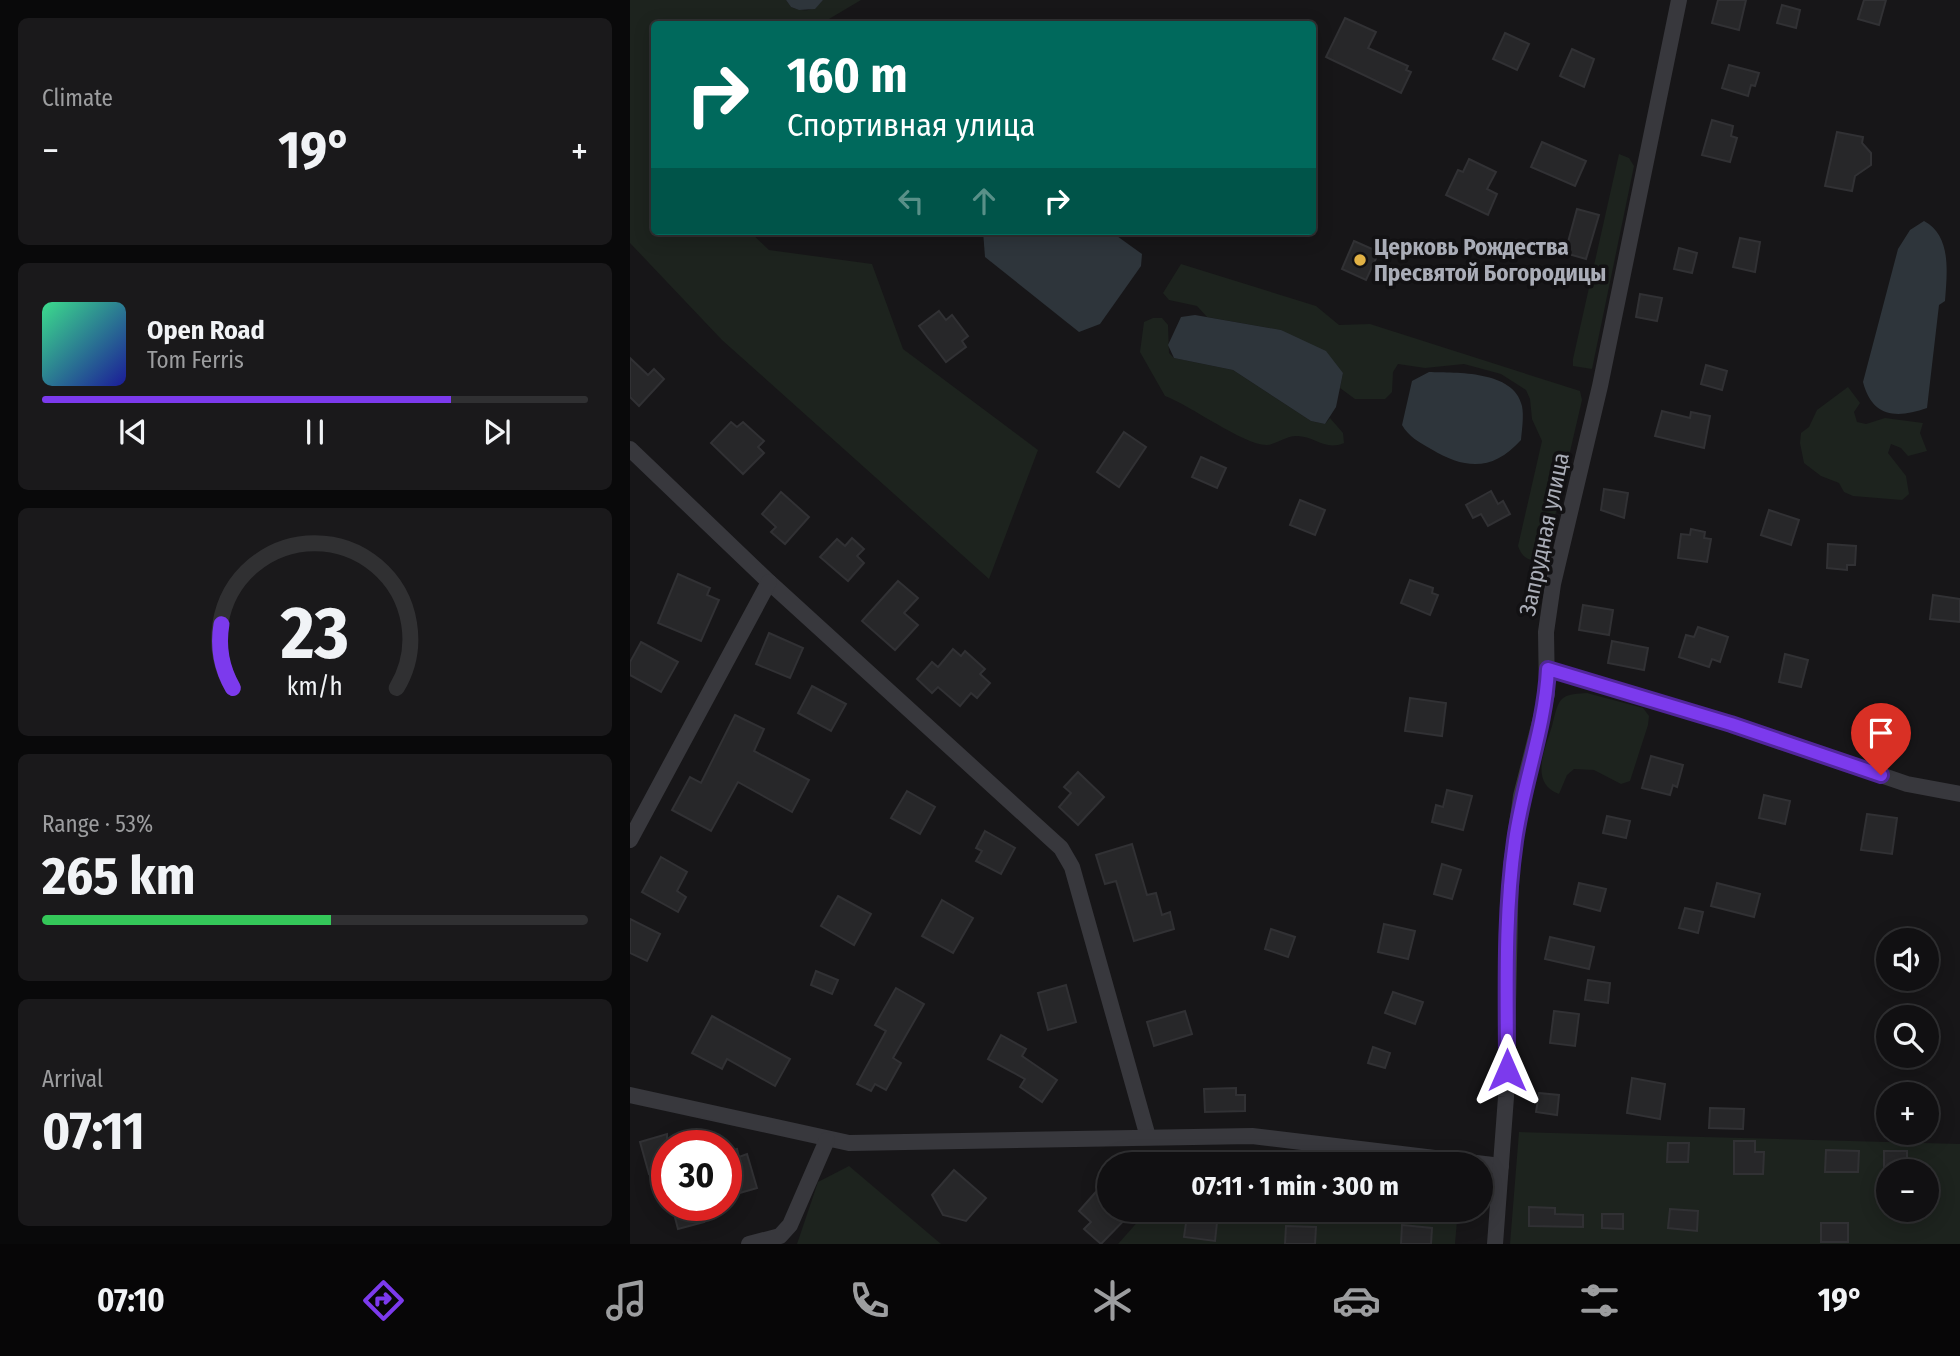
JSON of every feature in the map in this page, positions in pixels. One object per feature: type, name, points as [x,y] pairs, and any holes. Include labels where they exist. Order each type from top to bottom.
[{"type":"street","name":"Запрудная улица","points":[[1495,1244],[1506,1097],[1511,867],[1521,796],[1542,718],[1548,669],[1546,632],[1553,584],[1600,386],[1679,0]]},
{"type":"street","points":[[630,449],[769,582],[1061,848],[1072,867],[1148,1137]]},
{"type":"street","points":[[630,840],[769,582]]},
{"type":"street","points":[[1548,669],[1731,724],[1907,784],[1960,794]]},
{"type":"street","points":[[630,1095],[849,1143],[1148,1137],[1292,1139],[1501,1167]]},
{"type":"street","points":[[749,1244],[780,1236],[790,1225],[827,1140]]},
{"type":"shaded area","points":[[630,0],[786,0],[791,7],[805,10],[816,7],[823,0],[861,0],[828,21],[651,21],[651,235],[753,235],[769,250],[872,264],[903,349],[1038,450],[989,579],[722,340],[630,243]]},
{"type":"shaded area","points":[[786,0],[823,0],[815,9],[799,10],[791,7]]},
{"type":"shaded area","points":[[1619,154],[1629,158],[1634,166],[1592,369],[1573,366],[1573,359]]},
{"type":"shaded area","points":[[1924,221],[1939,236],[1946,256],[1945,301],[1939,305],[1927,408],[1896,414],[1879,409],[1867,394],[1863,382],[1898,249],[1910,230]]},
{"type":"shaded area","points":[[983,235],[1116,235],[1142,254],[1141,266],[1100,324],[1079,332],[985,257]]},
{"type":"shaded area","points":[[1181,264],[1316,306],[1339,325],[1370,324],[1580,391],[1582,400],[1546,555],[1538,561],[1531,560],[1523,555],[1518,546],[1542,441],[1532,419],[1526,390],[1501,374],[1464,364],[1425,368],[1398,364],[1393,372],[1392,392],[1385,399],[1355,399],[1340,388],[1343,373],[1281,330],[1207,317],[1197,306],[1169,300],[1163,293]]},
{"type":"shaded area","points":[[1195,315],[1281,330],[1326,351],[1343,373],[1336,407],[1325,424],[1311,421],[1233,370],[1174,358],[1168,345],[1181,317]]},
{"type":"shaded area","points":[[1162,318],[1168,325],[1169,353],[1174,358],[1233,370],[1311,421],[1325,424],[1330,418],[1343,433],[1344,443],[1326,445],[1298,436],[1267,445],[1257,444],[1165,396],[1140,352],[1144,322]]},
{"type":"shaded area","points":[[1429,372],[1483,376],[1508,386],[1517,394],[1522,406],[1521,440],[1511,450],[1489,462],[1467,464],[1444,456],[1415,439],[1402,425],[1412,381]]},
{"type":"shaded area","points":[[1848,387],[1860,403],[1854,412],[1857,422],[1866,424],[1885,418],[1923,423],[1920,433],[1927,451],[1908,456],[1901,448],[1891,444],[1888,453],[1906,476],[1909,494],[1902,500],[1853,496],[1844,492],[1839,483],[1821,476],[1804,463],[1801,433],[1809,427],[1817,410]]},
{"type":"shaded area","points":[[1587,693],[1643,708],[1649,716],[1648,725],[1630,781],[1621,784],[1594,770],[1574,769],[1567,775],[1559,794],[1544,782],[1542,764],[1546,745],[1561,700],[1570,695]]},
{"type":"shaded area","points":[[1519,1132],[1876,1142],[1876,1145],[1960,1144],[1960,1244],[1510,1244]]},
{"type":"shaded area","points":[[849,1166],[941,1244],[797,1244],[818,1182]]},
{"type":"shaded area","points":[[1137,1222],[1457,1222],[1455,1244],[1118,1244]]},
{"type":"building","points":[[1718,0],[1746,0],[1739,30],[1712,23]]},
{"type":"building","points":[[1864,0],[1886,0],[1879,25],[1858,19]]},
{"type":"building","points":[[1782,5],[1800,10],[1796,28],[1777,23]]},
{"type":"building","points":[[1345,18],[1376,32],[1368,48],[1408,66],[1406,70],[1411,72],[1401,93],[1326,57]]},
{"type":"building","points":[[1505,33],[1529,44],[1517,70],[1493,59]]},
{"type":"building","points":[[1572,49],[1594,59],[1584,87],[1560,76]]},
{"type":"building","points":[[1729,65],[1759,73],[1748,96],[1722,88]]},
{"type":"building","points":[[1712,120],[1733,126],[1731,136],[1737,138],[1730,162],[1702,155]]},
{"type":"building","points":[[1837,132],[1863,137],[1862,143],[1871,153],[1871,165],[1855,176],[1852,191],[1825,186]]},
{"type":"building","points":[[1542,142],[1586,161],[1575,186],[1531,167]]},
{"type":"building","points":[[1469,159],[1496,172],[1487,189],[1497,194],[1488,215],[1446,195],[1458,170],[1463,172]]},
{"type":"building","points":[[1577,209],[1599,215],[1586,259],[1565,253]]},
{"type":"building","points":[[1740,238],[1760,242],[1755,272],[1733,267]]},
{"type":"building","name":"Церковь Рождества Пресвятой Богородицы","points":[[1354,241],[1379,252],[1366,280],[1342,269]]},
{"type":"building","points":[[1679,248],[1697,253],[1692,273],[1674,269]]},
{"type":"building","points":[[1640,294],[1662,298],[1657,321],[1636,317]]},
{"type":"building","points":[[939,311],[946,320],[952,315],[968,336],[962,341],[966,347],[946,362],[919,326]]},
{"type":"building","points":[[630,358],[648,375],[654,369],[664,379],[639,406],[630,397]]},
{"type":"building","points":[[1706,365],[1727,371],[1722,390],[1701,384]]},
{"type":"building","points":[[1662,411],[1690,418],[1691,412],[1710,416],[1704,448],[1655,436]]},
{"type":"building","points":[[731,422],[737,427],[743,422],[764,441],[758,447],[764,453],[743,474],[711,443]]},
{"type":"building","points":[[1124,432],[1146,447],[1119,487],[1097,472]]},
{"type":"building","points":[[1201,457],[1226,468],[1217,488],[1192,477]]},
{"type":"building","points":[[1604,489],[1628,493],[1624,518],[1601,510]]},
{"type":"building","points":[[1491,491],[1498,504],[1503,501],[1510,514],[1488,526],[1481,514],[1473,518],[1466,505]]},
{"type":"building","points":[[781,492],[809,517],[785,544],[771,532],[776,527],[762,514]]},
{"type":"building","points":[[1300,500],[1325,510],[1315,535],[1290,525]]},
{"type":"building","points":[[1769,510],[1799,520],[1791,545],[1761,535]]},
{"type":"building","points":[[1691,529],[1705,532],[1704,538],[1711,539],[1707,562],[1678,558],[1681,534],[1690,535]]},
{"type":"building","points":[[852,538],[864,549],[857,556],[864,563],[848,581],[820,557],[837,539],[845,546]]},
{"type":"building","points":[[1828,544],[1856,546],[1855,565],[1847,565],[1847,570],[1827,568]]},
{"type":"building","points":[[678,574],[710,588],[707,595],[719,600],[701,641],[658,623]]},
{"type":"building","points":[[1410,580],[1433,588],[1432,593],[1438,595],[1430,615],[1401,603]]},
{"type":"building","points":[[898,581],[918,598],[904,613],[918,625],[895,650],[862,621]]},
{"type":"building","points":[[1933,595],[1960,599],[1960,622],[1930,619]]},
{"type":"building","points":[[1583,605],[1613,610],[1609,635],[1579,630]]},
{"type":"building","points":[[1698,627],[1728,637],[1720,662],[1712,659],[1709,667],[1679,657],[1686,635],[1694,637]]},
{"type":"building","points":[[769,633],[803,648],[790,678],[756,664]]},
{"type":"building","points":[[1612,641],[1648,648],[1644,670],[1608,663]]},
{"type":"building","points":[[641,642],[678,662],[661,692],[630,675],[630,662]]},
{"type":"building","points":[[953,649],[961,656],[965,651],[985,669],[980,674],[990,683],[977,698],[971,693],[960,706],[938,687],[932,693],[917,679],[932,662],[938,667]]},
{"type":"building","points":[[1785,654],[1808,660],[1801,687],[1779,682]]},
{"type":"building","points":[[812,686],[846,704],[831,731],[798,713]]},
{"type":"building","points":[[1410,698],[1446,703],[1442,736],[1405,731]]},
{"type":"building","points":[[735,715],[764,729],[754,751],[809,780],[792,812],[738,782],[711,831],[672,810],[690,777],[701,783]]},
{"type":"building","points":[[1651,756],[1683,765],[1677,787],[1673,785],[1670,795],[1642,788]]},
{"type":"building","points":[[1078,772],[1104,797],[1078,825],[1059,807],[1071,793],[1064,787]]},
{"type":"building","points":[[1447,790],[1472,796],[1463,830],[1432,822],[1436,805],[1443,807]]},
{"type":"building","points":[[907,791],[935,807],[920,834],[891,818]]},
{"type":"building","points":[[1764,795],[1790,801],[1785,824],[1759,818]]},
{"type":"building","points":[[1867,814],[1897,818],[1892,854],[1861,850]]},
{"type":"building","points":[[1607,816],[1630,821],[1626,838],[1603,833]]},
{"type":"building","points":[[985,831],[1015,848],[1001,874],[976,861],[982,851],[976,848]]},
{"type":"building","points":[[1132,844],[1147,895],[1156,893],[1162,915],[1170,912],[1174,929],[1134,941],[1116,881],[1105,884],[1096,855]]},
{"type":"building","points":[[661,857],[687,872],[677,891],[686,897],[678,912],[642,892]]},
{"type":"building","points":[[1442,864],[1461,870],[1452,899],[1434,894]]},
{"type":"building","points":[[1579,883],[1606,889],[1600,911],[1574,904]]},
{"type":"building","points":[[1717,883],[1760,894],[1754,917],[1711,906]]},
{"type":"building","points":[[838,896],[871,914],[854,945],[821,926]]},
{"type":"building","points":[[942,900],[973,918],[953,953],[922,936]]},
{"type":"building","points":[[1685,908],[1703,912],[1698,933],[1679,928]]},
{"type":"building","points":[[630,919],[660,934],[647,961],[630,953]]},
{"type":"building","points":[[1384,924],[1415,931],[1408,959],[1378,952]]},
{"type":"building","points":[[1271,929],[1295,937],[1288,957],[1265,949]]},
{"type":"building","points":[[1550,937],[1594,947],[1589,969],[1545,959]]},
{"type":"building","points":[[816,971],[838,980],[832,994],[811,985]]},
{"type":"building","points":[[1588,980],[1610,983],[1608,1003],[1585,1000]]},
{"type":"building","points":[[1066,985],[1076,1022],[1048,1030],[1038,993]]},
{"type":"building","points":[[896,988],[924,1004],[893,1058],[901,1063],[886,1090],[875,1084],[871,1091],[857,1084],[886,1031],[875,1025]]},
{"type":"building","points":[[1393,992],[1423,1002],[1415,1024],[1385,1013]]},
{"type":"building","points":[[1185,1011],[1192,1034],[1154,1046],[1147,1022]]},
{"type":"building","points":[[1554,1011],[1579,1014],[1575,1046],[1550,1043]]},
{"type":"building","points":[[712,1016],[790,1059],[775,1086],[727,1059],[722,1069],[692,1053]]},
{"type":"building","points":[[1001,1035],[1026,1049],[1022,1056],[1057,1080],[1042,1102],[1020,1087],[1025,1079],[988,1059]]},
{"type":"building","points":[[1373,1047],[1390,1053],[1385,1068],[1368,1063]]},
{"type":"building","points":[[1632,1078],[1665,1084],[1660,1119],[1627,1113]]},
{"type":"building","points":[[1236,1088],[1236,1095],[1245,1095],[1245,1111],[1205,1112],[1204,1089]]},
{"type":"building","points":[[1539,1093],[1559,1095],[1557,1115],[1536,1112]]},
{"type":"building","points":[[1710,1108],[1744,1109],[1743,1129],[1709,1128]]},
{"type":"building","points":[[651,1139],[651,1173],[649,1174],[640,1142]]},
{"type":"building","points":[[1734,1141],[1755,1141],[1755,1152],[1764,1152],[1763,1174],[1734,1174]]},
{"type":"building","points":[[1668,1143],[1689,1143],[1688,1162],[1667,1162]]},
{"type":"building","points":[[1826,1150],[1859,1151],[1858,1172],[1825,1172]]},
{"type":"building","points":[[1884,1151],[1907,1151],[1907,1159],[1884,1159]]},
{"type":"building","points":[[747,1154],[757,1188],[742,1192],[742,1156]]},
{"type":"building","points":[[954,1170],[986,1198],[966,1221],[943,1215],[932,1195]]},
{"type":"building","points":[[1097,1191],[1097,1222],[1122,1222],[1101,1244],[1084,1229],[1091,1222],[1079,1211]]},
{"type":"building","points":[[1529,1207],[1555,1208],[1555,1214],[1583,1215],[1583,1227],[1529,1226]]},
{"type":"building","points":[[1670,1209],[1698,1211],[1697,1231],[1668,1228]]},
{"type":"building","points":[[1602,1214],[1623,1214],[1623,1229],[1602,1228]]},
{"type":"building","points":[[676,1221],[704,1222],[678,1229]]},
{"type":"building","points":[[1186,1222],[1217,1222],[1215,1241],[1184,1237]]},
{"type":"building","points":[[1821,1223],[1848,1223],[1848,1242],[1821,1242]]},
{"type":"building","points":[[1402,1225],[1432,1228],[1431,1244],[1401,1244]]},
{"type":"building","points":[[1286,1226],[1316,1227],[1315,1244],[1285,1244]]},
{"type":"place","name":"Церковь Рождества Пресвятой Богородицы","points":[[1360,260]]},
{"type":"route","points":[[1507,1070],[1507,933],[1511,867],[1521,796],[1547,694],[1548,669],[1731,724],[1881,775]]}]
